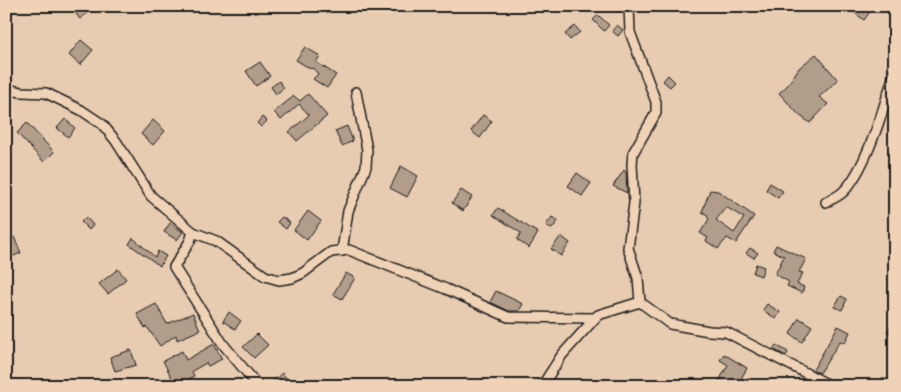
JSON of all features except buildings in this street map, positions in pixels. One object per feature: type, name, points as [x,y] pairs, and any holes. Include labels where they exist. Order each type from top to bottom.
[{"type":"street","points":[[629,6],[630,32],[656,102],[656,113],[633,153],[632,164],[634,203],[628,248],[638,278],[640,302],[670,324],[709,332],[726,332],[831,386]]},
{"type":"street","points":[[826,202],[842,193],[852,182],[876,131],[895,71]]},
{"type":"street","points":[[6,89],[20,92],[46,93],[81,110],[102,124],[116,141],[151,196],[192,232],[216,241],[265,276],[279,280],[292,278],[303,273],[330,252],[349,250],[508,317],[595,318]]},
{"type":"street","points":[[342,251],[348,211],[366,167],[367,150],[356,92]]},
{"type":"street","points":[[192,232],[190,242],[174,267],[223,344],[258,386]]},
{"type":"street","points":[[542,386],[562,356],[595,318],[612,309],[640,302]]}]
